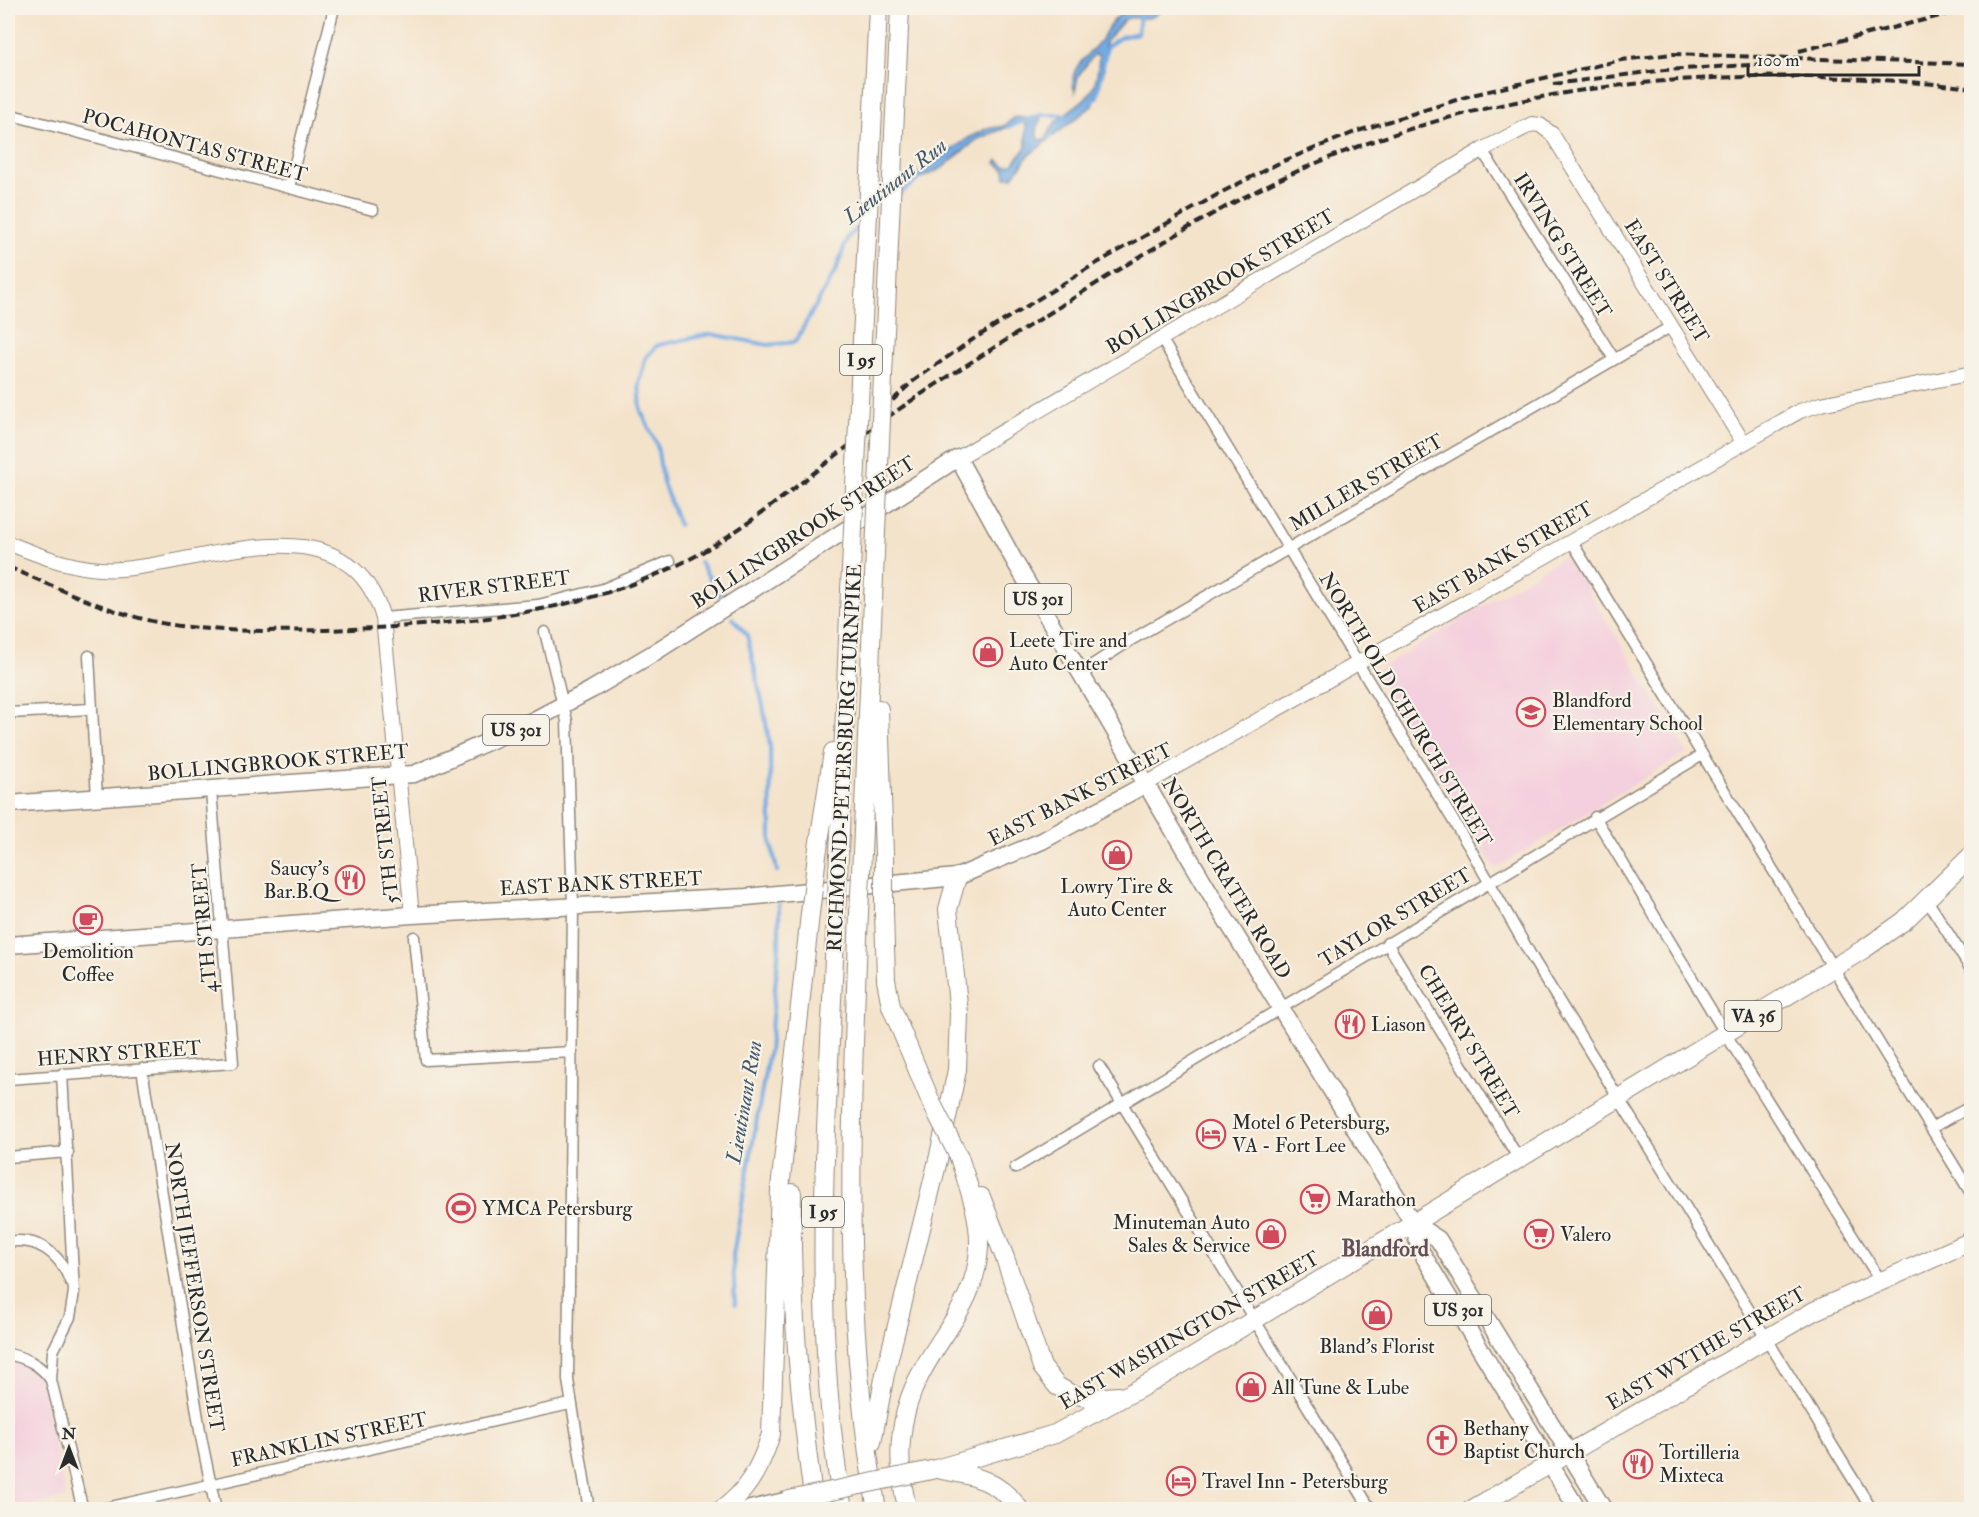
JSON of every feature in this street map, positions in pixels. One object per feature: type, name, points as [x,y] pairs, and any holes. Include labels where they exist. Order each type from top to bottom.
[{"type":"highway","name":"RICHMOND-PETERSBURG TURNPIKE","points":[[843,1509],[833,1450],[822,1303],[823,1203],[878,8]]},
{"type":"highway","name":"RICHMOND-PETERSBURG TURNPIKE","points":[[877,1509],[868,1459],[858,1364],[850,1217],[851,1118],[900,8]]},
{"type":"highway","points":[[874,591],[884,854],[886,980],[891,1006],[931,1102],[980,1195],[1005,1258],[1041,1367],[1057,1386],[1071,1394],[1092,1398],[1129,1395]]},
{"type":"highway","points":[[722,1509],[751,1481],[766,1452],[771,1434],[777,1244],[794,1068],[817,855],[847,664]]},
{"type":"highway","name":"EAST WASHINGTON STREET","points":[[788,1505],[936,1469],[1055,1434],[1129,1395],[1896,927],[1928,900],[1971,855]]},
{"type":"highway","points":[[868,1459],[885,1374],[938,1160],[957,1070],[959,1014],[948,909],[957,877]]},
{"type":"highway","points":[[794,1068],[792,1267],[799,1366],[815,1509]]},
{"type":"highway","points":[[908,1509],[899,1455],[905,1413],[922,1371],[954,1324],[969,1294],[977,1260],[979,1236],[976,1215],[958,1157]]},
{"type":"highway","name":"EAST WYTHE STREET","points":[[1471,1509],[1766,1338],[1880,1280],[1971,1240]]},
{"type":"highway","points":[[936,1469],[977,1477],[994,1484],[1011,1497],[1020,1509]]},
{"type":"main road","name":"NORTH CRATER ROAD","points":[[958,458],[1146,784],[1413,1223]]},
{"type":"main road","name":"BOLLINGBROOK STREET","points":[[8,804],[398,777],[414,774],[496,738],[565,704],[652,654],[958,458]]},
{"type":"main road","name":"EAST BANK STREET","points":[[8,945],[412,915],[746,897],[957,877],[1042,841],[1146,784]]},
{"type":"main road","name":"US 301","points":[[1413,1223],[1438,1239],[1604,1509]]},
{"type":"main road","name":"US 301","points":[[1413,1223],[1420,1251],[1578,1509]]},
{"type":"main road","name":"EAST WASHINGTON STREET","points":[[746,1509],[788,1505]]},
{"type":"street","points":[[289,187],[334,8]]},
{"type":"street","name":"POCAHONTAS STREET","points":[[8,114],[373,210]]},
{"type":"street","name":"BOLLINGBROOK STREET","points":[[958,458],[1482,150],[1532,124],[1547,128],[1557,141]]},
{"type":"street","name":"EAST STREET","points":[[1557,141],[1743,442]]},
{"type":"street","name":"IRVING STREET","points":[[1482,150],[1614,359]]},
{"type":"street","name":"MILLER STREET","points":[[1080,673],[1288,548],[1672,326]]},
{"type":"street","name":"NORTH OLD CHURCH STREET","points":[[1162,340],[1618,1098],[1872,1509]]},
{"type":"street","name":"EAST BANK STREET","points":[[1146,784],[1800,411],[1821,404],[1971,373]]},
{"type":"street","points":[[1572,542],[1971,1195]]},
{"type":"street","points":[[8,543],[63,564],[101,569],[137,567],[217,552],[283,545],[319,549],[347,564],[363,578],[372,591],[383,618]]},
{"type":"street","name":"RIVER STREET","points":[[383,618],[548,603],[603,589],[670,561]]},
{"type":"street","name":"5TH STREET","points":[[383,618],[412,915]]},
{"type":"street","points":[[545,632],[565,704],[573,905],[568,1380],[570,1404],[589,1509]]},
{"type":"street","points":[[89,656],[98,798]]},
{"type":"street","points":[[8,713],[92,709]]},
{"type":"street","name":"TAYLOR STREET","points":[[1015,1167],[1702,754]]},
{"type":"street","name":"4TH STREET","points":[[211,790],[233,1063]]},
{"type":"street","points":[[1595,817],[1725,1033],[1880,1280]]},
{"type":"street","points":[[1928,900],[1971,970]]},
{"type":"street","points":[[414,937],[426,1060],[572,1052]]},
{"type":"street","name":"CHERRY STREET","points":[[1388,943],[1519,1159]]},
{"type":"street","name":"HENRY STREET","points":[[8,1079],[233,1063]]},
{"type":"street","points":[[1099,1066],[1371,1509]]},
{"type":"street","name":"NORTH JEFFERSON STREET","points":[[142,1069],[216,1509]]},
{"type":"street","points":[[62,1074],[69,1152],[74,1292],[70,1317],[53,1351],[51,1380],[83,1509]]},
{"type":"street","points":[[1931,1128],[1971,1106]]},
{"type":"street","points":[[8,1157],[69,1152]]},
{"type":"street","points":[[8,1242],[24,1241],[47,1249],[65,1267],[74,1292]]},
{"type":"street","points":[[8,1354],[31,1361],[43,1369],[51,1380]]},
{"type":"street","name":"FRANKLIN STREET","points":[[97,1509],[570,1404]]},
{"type":"shaded area","name":"Blandford Elementary School","points":[[1566,555],[1687,752],[1495,869],[1375,672]]},
{"type":"shaded area","points":[[8,1360],[21,1363],[42,1374],[49,1386],[44,1396],[66,1498],[8,1510]]},
{"type":"water","points":[[1162,8],[1150,18],[1125,19],[1105,42],[1104,71],[1092,106],[1028,156],[1013,177],[1006,177],[1005,170],[996,163],[998,160],[1005,166],[1013,164],[1026,147],[1026,123],[1018,123],[978,139],[942,168],[918,180],[919,173],[970,137],[986,129],[1004,126],[1015,117],[1033,119],[1041,116],[1037,134],[1041,141],[1044,139],[1055,123],[1083,101],[1093,89],[1099,56],[1094,54],[1078,76],[1075,92],[1073,76],[1079,64],[1100,41],[1114,20],[1124,13]]},
{"type":"waterway","name":"Lieutinant Run","points":[[1091,102],[1097,97],[1107,46],[1121,37],[1138,33],[1140,15]]},
{"type":"waterway","name":"Lieutinant Run","points":[[1008,127],[1041,115],[1070,115]]},
{"type":"waterway","name":"Lieutinant Run","points":[[897,196],[921,177]]},
{"type":"waterway","name":"Lieutinant Run","points":[[679,525],[663,483],[657,445],[641,411],[639,383],[646,357],[658,345],[711,334],[768,345],[795,342],[836,270],[848,236],[861,226]]},
{"type":"waterway","name":"Lieutinant Run","points":[[700,562],[720,596]]},
{"type":"waterway","name":"Lieutinant Run","points":[[733,618],[747,635],[770,746],[771,842],[777,871]]},
{"type":"waterway","name":"Lieutinant Run","points":[[735,1304],[733,1255],[769,1050],[779,946],[779,905]]},
{"type":"railway","points":[[1799,51],[1972,8]]},
{"type":"railway","points":[[873,419],[912,382],[972,340],[1090,267],[1224,191],[1281,162],[1355,132],[1472,95],[1621,60],[1673,54],[1972,64]]},
{"type":"railway","points":[[1553,84],[1665,70],[1768,64]]},
{"type":"railway","points":[[8,567],[126,614],[167,624],[207,629],[286,631],[418,625],[465,621],[557,606],[646,579],[713,546],[738,530],[900,409],[1110,275],[1248,195],[1359,146],[1443,119],[1530,99],[1617,86],[1705,78],[1794,77],[1883,80],[1972,88]]},
{"type":"place","name":"Leete Tire and Auto Center","points":[[988,652]]},
{"type":"place","name":"Blandford Elementary School","points":[[1531,712]]},
{"type":"place","name":"Lowry Tire & Auto Center","points":[[1117,855]]},
{"type":"place","name":"Saucy's Bar.B.Q","points":[[350,880]]},
{"type":"place","name":"Demolition Coffee","points":[[88,920]]},
{"type":"place","name":"Liason","points":[[1350,1024]]},
{"type":"place","name":"Motel 6 Petersburg, VA - Fort Lee","points":[[1211,1134]]},
{"type":"place","name":"Marathon","points":[[1315,1199]]},
{"type":"place","name":"YMCA Petersburg","points":[[461,1208]]},
{"type":"place","name":"Minuteman Auto Sales & Service","points":[[1271,1234]]},
{"type":"place","name":"Valero","points":[[1539,1234]]},
{"type":"place","name":"Bland's Florist","points":[[1377,1315]]},
{"type":"place","name":"All Tune & Lube","points":[[1251,1387]]},
{"type":"place","name":"Bethany Baptist Church","points":[[1442,1440]]},
{"type":"place","name":"Tortilleria Mixteca","points":[[1638,1464]]},
{"type":"place","name":"Travel Inn - Petersburg","points":[[1181,1481]]},
{"type":"district","name":"Blandford","points":[[1385,1248]]}]
